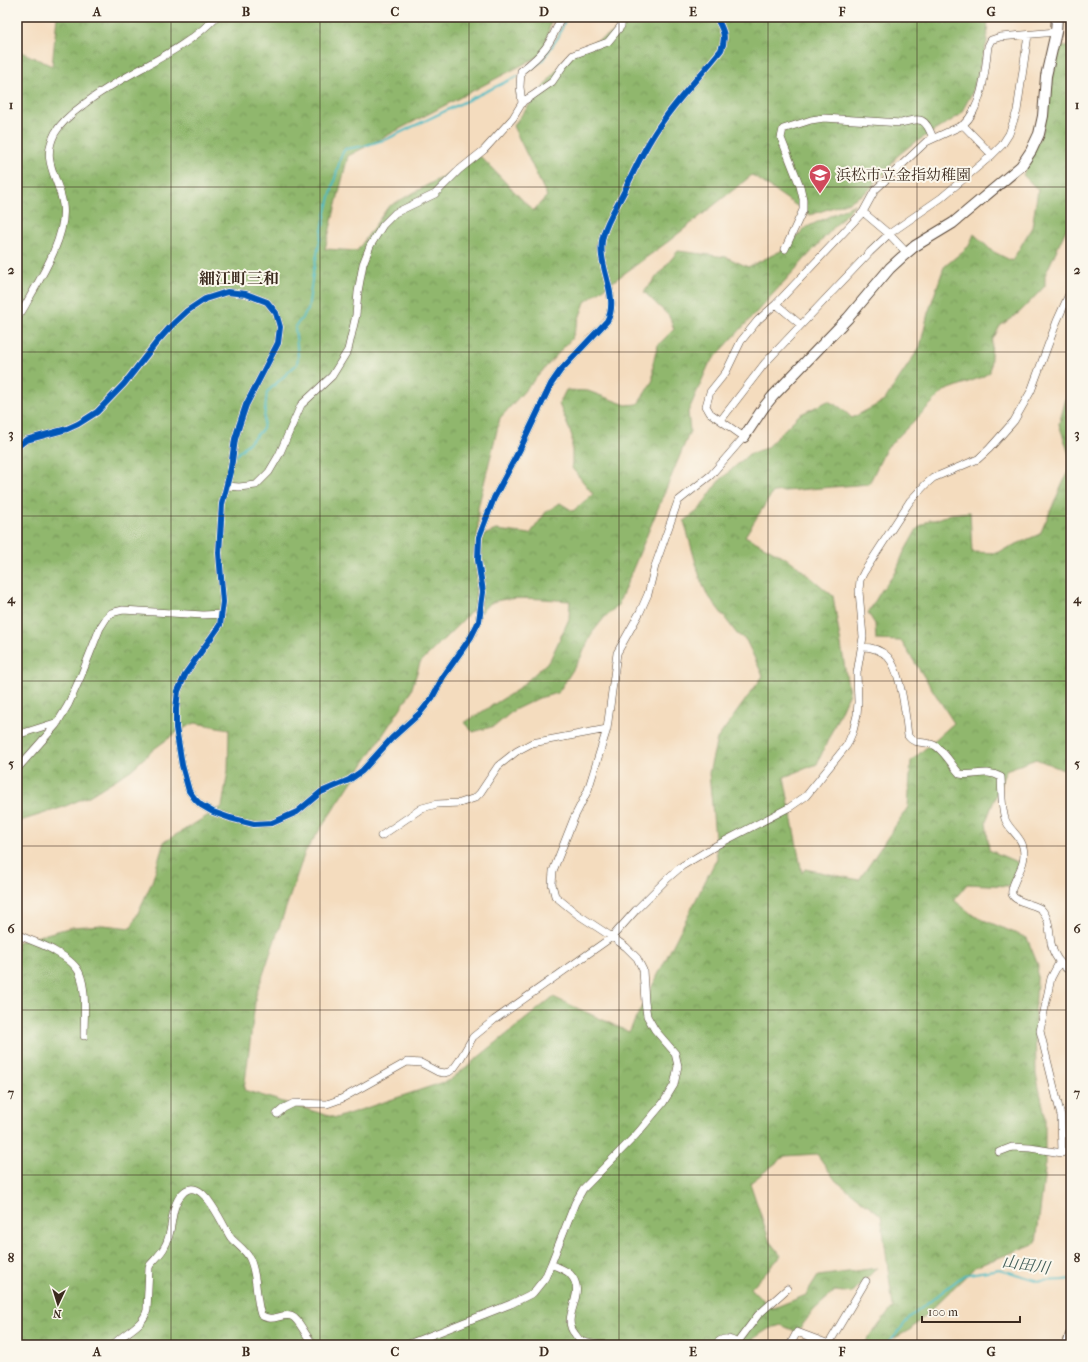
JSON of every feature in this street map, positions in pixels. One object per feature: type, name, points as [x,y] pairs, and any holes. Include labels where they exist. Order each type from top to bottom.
[{"type":"street","points":[[17,318],[40,280],[55,249],[62,228],[63,206],[49,159],[50,146],[59,127],[66,118],[88,100],[112,84],[180,47],[206,28],[216,17]]},
{"type":"street","points":[[522,102],[521,71],[536,60],[545,50],[555,34],[561,17]]},
{"type":"street","points":[[227,486],[239,487],[256,485],[269,472],[279,455],[301,405],[332,376],[345,357],[356,315],[363,264],[370,246],[383,225],[395,213],[435,194],[459,170],[484,150],[513,118],[522,102],[552,82],[573,55],[608,42],[621,26],[622,17]]},
{"type":"street","points":[[17,447],[26,440],[67,429],[84,421],[97,412],[124,384],[172,325],[187,311],[204,299],[226,292],[246,294],[267,302],[276,313],[280,322],[280,334],[276,348],[246,405],[235,439],[231,468],[222,504],[219,553],[223,602],[220,625],[186,673],[178,691],[176,728],[182,765],[189,791],[200,805],[213,812],[230,818],[254,824],[272,823],[297,812],[321,792],[349,780],[362,771],[392,738],[420,713],[432,698],[443,677],[471,637],[479,621],[483,592],[478,560],[479,537],[494,498],[520,449],[551,384],[560,371],[607,321],[610,315],[612,301],[606,279],[602,254],[602,236],[650,140],[673,107],[721,50],[725,38],[722,27],[716,17]]},
{"type":"street","points":[[406,1345],[511,1304],[533,1293],[545,1278],[575,1203],[583,1189],[636,1135],[663,1104],[674,1084],[678,1066],[675,1053],[655,1030],[647,1016],[643,970],[637,958],[626,947],[564,904],[555,896],[552,884],[553,871],[588,790],[607,729],[617,653],[640,612],[648,594],[655,566],[678,502],[711,474],[744,437],[773,396],[848,318],[890,268],[907,253],[959,218],[1021,166],[1031,151],[1039,134],[1044,116],[1046,76],[1056,32],[1057,17]]},
{"type":"street","points":[[744,437],[710,413],[707,409],[710,392],[726,372],[741,341],[758,320],[776,304],[863,212],[875,190],[926,142],[963,125],[976,107],[980,97],[988,46],[991,40],[1000,37],[1056,32]]},
{"type":"street","points":[[721,420],[765,363],[888,234],[941,198],[1002,145],[1017,111],[1028,35]]},
{"type":"street","points":[[785,249],[803,210],[803,199],[800,186],[781,138],[784,128],[811,120],[824,118],[901,123],[919,120],[924,121],[928,125],[933,138]]},
{"type":"street","points":[[963,125],[992,155]]},
{"type":"street","points":[[863,212],[907,253]]},
{"type":"street","points":[[278,1114],[284,1108],[294,1103],[327,1104],[407,1062],[421,1063],[438,1072],[449,1072],[459,1061],[473,1037],[494,1020],[612,937],[646,900],[682,866],[717,845],[790,807],[806,796],[847,745],[853,731],[857,715],[857,673],[863,637],[859,590],[860,580],[864,572],[910,501],[925,485],[933,478],[978,459],[1014,421],[1030,391],[1054,328],[1071,290]]},
{"type":"street","points":[[776,304],[801,325]]},
{"type":"street","points":[[17,769],[58,722],[68,705],[81,676],[100,628],[107,617],[112,613],[123,610],[203,615],[222,614]]},
{"type":"street","points":[[862,647],[876,648],[892,663],[905,707],[908,736],[913,741],[932,744],[937,747],[960,774],[988,772],[994,773],[1001,777],[1006,820],[1023,846],[1023,862],[1012,894],[1017,899],[1037,906],[1045,914],[1050,928],[1052,945],[1059,963],[1071,972]]},
{"type":"street","points":[[17,735],[58,722]]},
{"type":"street","points":[[381,836],[422,808],[437,804],[460,803],[475,798],[498,766],[517,751],[532,743],[607,729]]},
{"type":"street","points":[[17,934],[57,952],[73,964],[78,970],[82,981],[84,1036]]},
{"type":"street","points":[[999,1152],[1012,1147],[1062,1153],[1061,1116],[1040,1031],[1051,978],[1059,963]]},
{"type":"street","points":[[113,1345],[146,1316],[148,1310],[148,1268],[165,1246],[177,1200],[183,1192],[192,1189],[206,1196],[232,1239],[249,1257],[253,1269],[261,1315],[264,1318],[274,1319],[293,1316],[309,1340],[315,1345]]},
{"type":"street","points":[[551,1264],[570,1274],[576,1283],[577,1293],[570,1314],[569,1323],[572,1331],[580,1341],[633,1345]]},
{"type":"street","points":[[790,1345],[798,1332],[829,1344],[866,1281]]},
{"type":"street","points":[[715,1345],[722,1339],[730,1339],[738,1344],[758,1315],[787,1289]]},
{"type":"street","points":[[1068,1345],[1071,1335]]},
{"type":"green space","points":[[57,17],[552,17],[543,54],[348,156],[325,249],[357,251],[388,207],[480,156],[533,211],[547,196],[513,126],[569,54],[615,32],[621,17],[988,17],[987,42],[972,93],[960,115],[911,145],[896,157],[888,170],[868,191],[849,202],[810,215],[752,175],[669,241],[585,302],[572,338],[500,418],[478,508],[478,552],[484,535],[496,530],[530,534],[546,512],[560,503],[573,511],[593,494],[572,468],[572,436],[559,404],[566,390],[588,391],[626,405],[638,404],[653,380],[653,363],[658,345],[674,329],[669,316],[644,292],[678,251],[726,257],[748,267],[785,249],[805,228],[855,204],[709,364],[688,412],[690,431],[618,605],[604,618],[592,633],[581,657],[558,693],[539,698],[514,710],[495,726],[473,732],[464,723],[517,690],[550,660],[569,619],[570,601],[529,598],[496,601],[488,605],[481,613],[478,556],[475,608],[420,663],[410,694],[305,852],[256,995],[244,1090],[336,1118],[450,1080],[553,997],[629,1032],[717,858],[709,773],[717,739],[763,676],[746,640],[737,634],[707,594],[701,581],[684,521],[699,510],[718,482],[749,454],[766,448],[799,415],[828,401],[841,408],[852,418],[884,401],[920,347],[928,313],[944,267],[969,246],[974,234],[992,251],[1012,261],[1032,227],[1038,190],[1023,175],[1043,130],[1058,46],[1071,46],[1071,219],[1045,275],[1045,286],[1020,312],[1000,326],[992,341],[990,372],[982,377],[944,391],[886,449],[869,484],[773,492],[745,536],[791,561],[833,596],[849,693],[817,764],[784,777],[802,873],[805,869],[859,880],[908,807],[911,761],[954,723],[901,641],[876,640],[875,624],[868,613],[881,591],[896,572],[903,554],[917,529],[929,520],[935,520],[951,514],[970,512],[972,552],[996,553],[1040,534],[1071,465],[1071,773],[1036,759],[1006,770],[986,821],[989,850],[1019,863],[1009,886],[967,884],[954,900],[974,916],[1027,938],[1038,965],[1035,1013],[1036,1074],[1045,1115],[1045,1170],[1036,1243],[975,1267],[911,1329],[882,1345],[864,1344],[893,1307],[881,1215],[836,1181],[817,1154],[785,1156],[750,1183],[770,1242],[781,1256],[751,1288],[770,1307],[774,1308],[806,1295],[818,1276],[877,1268],[852,1293],[835,1291],[814,1310],[797,1332],[781,1325],[768,1329],[744,1345],[17,1345],[17,942],[72,927],[103,925],[131,928],[152,882],[164,842],[222,807],[228,771],[229,729],[195,723],[180,730],[154,749],[131,770],[89,796],[61,808],[17,822],[17,50],[52,66]]},
{"type":"green space","points":[[1071,381],[1071,460],[1059,424]]},
{"type":"waterway","points":[[527,71],[542,61],[559,36],[566,17]]},
{"type":"waterway","points":[[235,456],[263,429],[267,392],[297,364],[298,356],[295,327],[308,310],[313,273],[326,212],[341,156],[345,149],[364,146],[387,139],[518,76]]},
{"type":"waterway","name":"山田川","points":[[886,1345],[910,1317],[964,1275],[999,1269],[1039,1281],[1071,1279]]},
{"type":"cycle path","points":[[17,447],[26,440],[67,429],[97,412],[124,384],[172,325],[187,311],[205,299],[227,292],[246,294],[267,302],[276,313],[280,327],[278,343],[246,405],[235,439],[231,468],[222,504],[219,553],[223,602],[220,625],[186,673],[178,691],[176,728],[182,765],[189,791],[201,805],[213,812],[254,824],[272,823],[297,812],[321,792],[349,780],[362,771],[392,738],[420,713],[432,698],[443,677],[471,637],[479,621],[483,592],[478,560],[479,537],[494,498],[520,449],[551,384],[560,371],[607,321],[611,312],[611,302],[601,247],[605,230],[653,136],[678,100],[721,50],[724,37],[721,25],[716,17]]},
{"type":"place","name":"浜松市立金指幼稚園","points":[[820,194]]},
{"type":"district","name":"細江町三和","points":[[239,278]]}]
